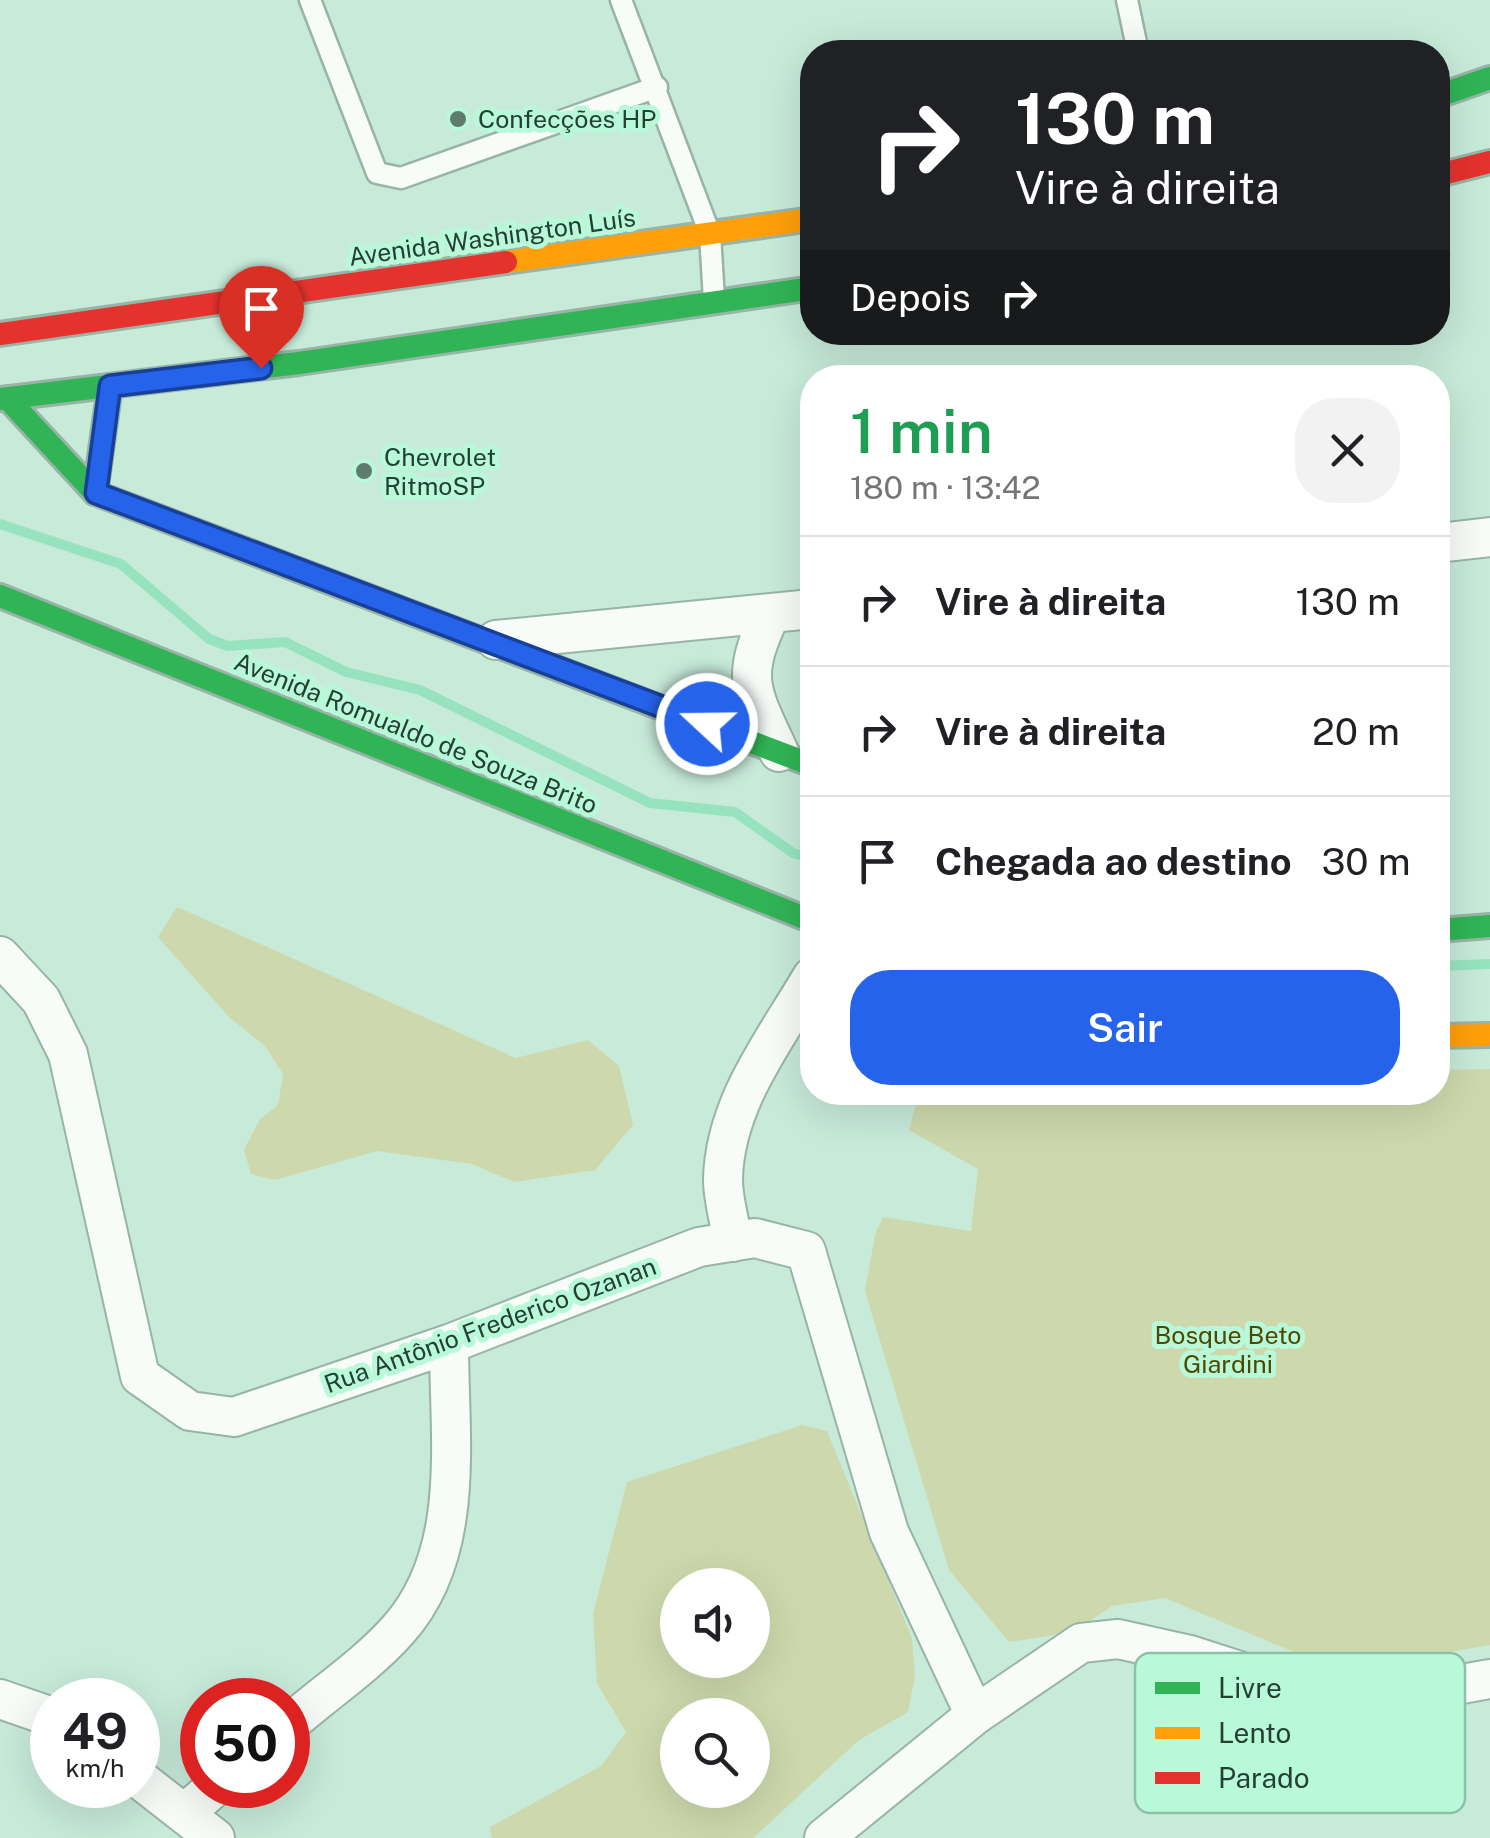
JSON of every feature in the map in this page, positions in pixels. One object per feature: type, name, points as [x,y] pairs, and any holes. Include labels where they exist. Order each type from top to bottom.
[{"type":"main road","points":[[1450,92],[1490,78]]},
{"type":"main road","points":[[1450,172],[1490,162]]},
{"type":"main road","name":"Avenida Washington Luís","points":[[0,334],[289,303],[800,220]]},
{"type":"main road","points":[[2,403],[467,329],[800,290]]},
{"type":"main road","points":[[96,493],[110,386]]},
{"type":"main road","points":[[2,403],[96,493],[796,759]]},
{"type":"main road","name":"Avenida Romualdo de Souza Brito","points":[[0,596],[800,916]]},
{"type":"main road","points":[[1450,929],[1490,926]]},
{"type":"main road","points":[[1450,1036],[1490,1035]]},
{"type":"street","points":[[1450,541],[1490,537]]},
{"type":"street","points":[[489,640],[800,610]]},
{"type":"street","points":[[772,613],[750,656],[755,699],[796,759]]},
{"type":"street","name":"Rua Antônio Frederico Ozanan","points":[[0,956],[41,1000],[68,1054],[140,1376],[190,1411],[234,1417],[449,1344],[699,1248],[755,1238],[806,1251],[889,1532],[975,1715]]},
{"type":"street","points":[[734,1242],[723,1185],[724,1150],[738,1105],[800,998]]},
{"type":"street","points":[[310,1706],[398,1631],[434,1579],[448,1520],[449,1344]]},
{"type":"street","points":[[824,1838],[975,1715],[1080,1643],[1118,1639],[1177,1653]]},
{"type":"street","points":[[1465,1684],[1490,1679]]},
{"type":"street","points":[[0,1699],[30,1709]]},
{"type":"street","points":[[160,1794],[215,1838]]},
{"type":"street","points":[[185,1813],[191,1808]]},
{"type":"lane","points":[[310,0],[377,173],[401,178],[656,87]]},
{"type":"lane","points":[[622,0],[710,234],[714,302]]},
{"type":"lane","points":[[1127,0],[1135,40]]},
{"type":"green space","points":[[177,907],[516,1058],[588,1040],[619,1066],[633,1125],[595,1170],[514,1182],[472,1164],[377,1151],[275,1180],[251,1174],[244,1150],[260,1119],[278,1105],[283,1074],[265,1046],[230,1018],[158,937]]},
{"type":"green space","name":"Bosque Beto Giardini","points":[[1490,1069],[1490,1645],[1444,1653],[1296,1653],[1165,1598],[1112,1606],[1073,1632],[1009,1642],[949,1570],[865,1291],[875,1235],[883,1217],[971,1231],[978,1169],[909,1130],[916,1105],[1450,1105],[1450,1070]]},
{"type":"green space","points":[[802,1425],[827,1431],[912,1638],[915,1675],[908,1712],[859,1740],[753,1838],[492,1838],[490,1827],[601,1766],[626,1732],[597,1683],[593,1614],[627,1482]]},
{"type":"waterway","points":[[0,524],[121,564],[209,639],[228,646],[285,642],[346,672],[420,690],[650,803],[735,812],[800,855]]},
{"type":"waterway","points":[[1450,966],[1490,964]]},
{"type":"traffic: fast","points":[[1450,92],[1490,78]]},
{"type":"traffic: fast","points":[[0,399],[299,363],[800,290]]},
{"type":"traffic: fast","points":[[7,398],[95,493],[800,760]]},
{"type":"traffic: fast","points":[[0,596],[800,916]]},
{"type":"traffic: fast","points":[[1450,929],[1490,926]]},
{"type":"traffic: slow","points":[[506,262],[800,221]]},
{"type":"traffic: slow","points":[[95,493],[110,386]]},
{"type":"traffic: slow","points":[[1450,1036],[1490,1035]]},
{"type":"traffic: jam","points":[[1450,172],[1490,162]]},
{"type":"traffic: jam","points":[[0,334],[506,262]]},
{"type":"place","name":"Confecções HP","points":[[458,119]]},
{"type":"place","name":"Chevrolet RitmoSP","points":[[364,471]]},
{"type":"route","points":[[261,368],[110,386],[96,493],[707,724]]}]
